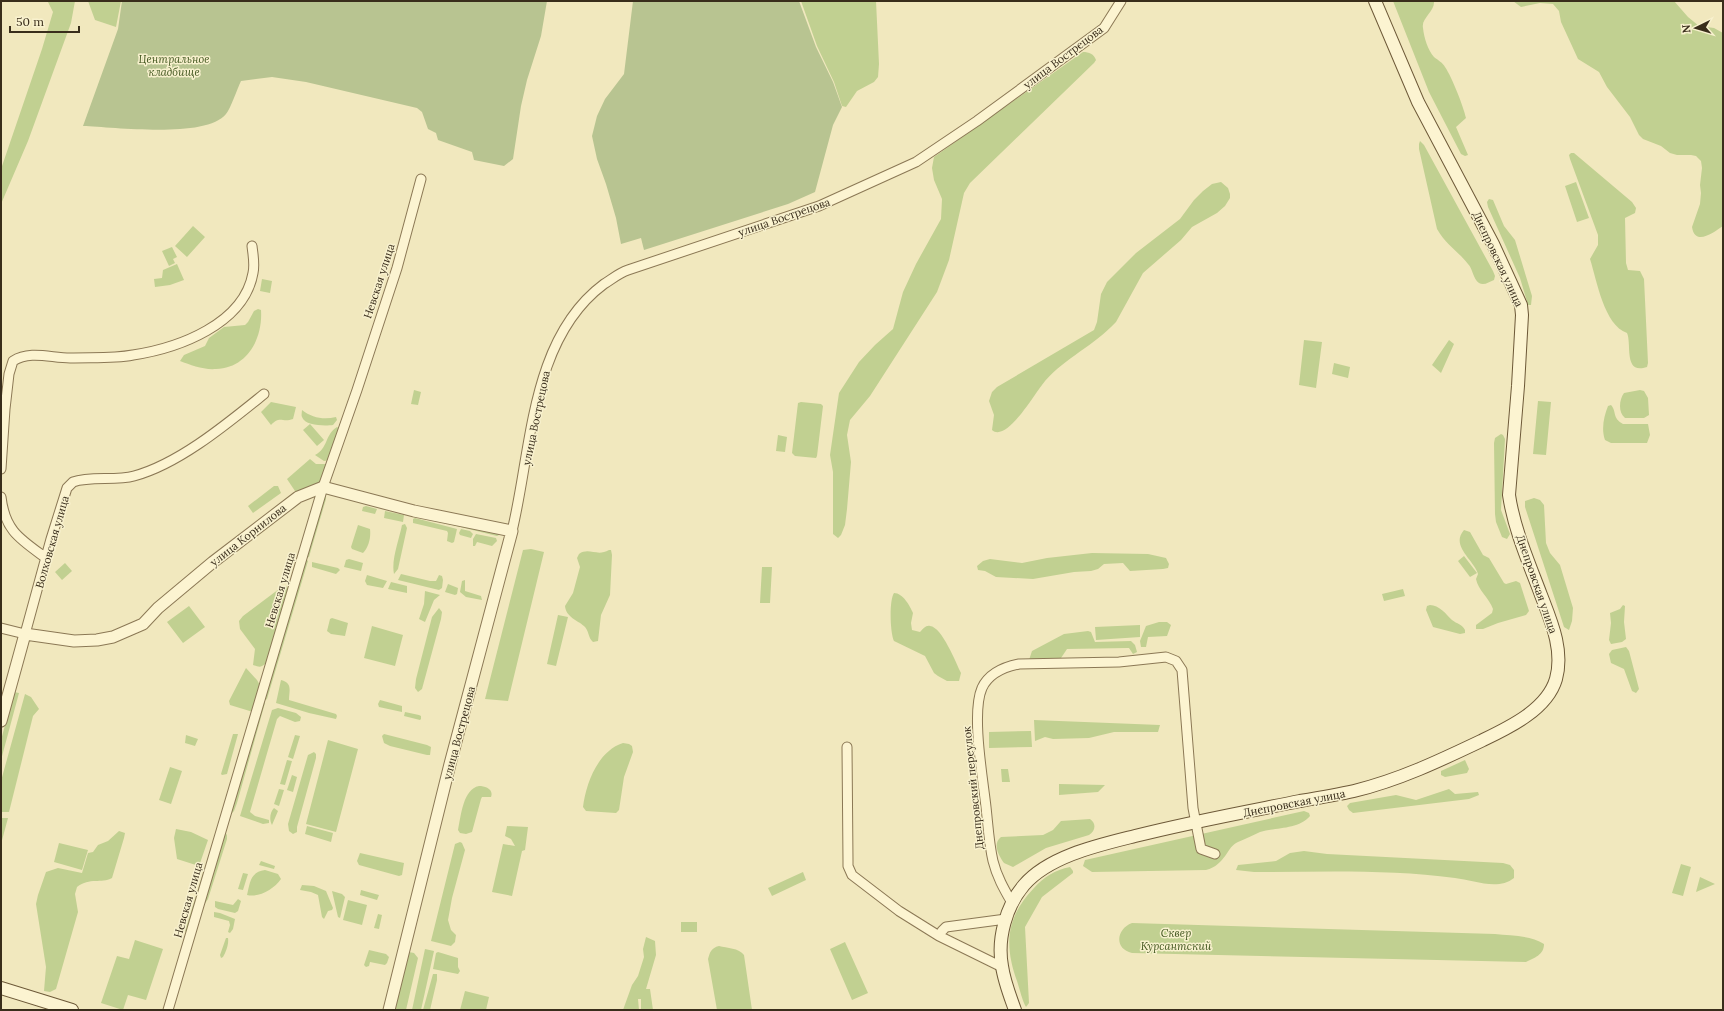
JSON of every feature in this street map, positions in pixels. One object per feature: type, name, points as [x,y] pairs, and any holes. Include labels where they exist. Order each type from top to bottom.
[{"type":"main road","name":"Днепровская улица","points":[[1015,1010],[1002,967],[1000,946],[1006,919],[1012,903],[1018,893],[1030,880],[1048,867],[1075,854],[1106,844],[1195,822],[1353,791],[1411,774],[1490,737],[1520,720],[1536,707],[1552,690],[1557,674],[1558,651],[1555,635],[1510,506],[1509,496],[1518,386],[1522,315],[1521,306],[1493,244],[1418,102],[1375,1]]},
{"type":"main road","points":[[1,988],[72,1010]]},
{"type":"street","name":"улица Вострецова","points":[[389,1010],[452,757],[512,531],[543,377],[552,353],[572,316],[582,303],[597,289],[620,273],[819,206],[916,162],[977,121],[1104,28],[1121,1]]},
{"type":"street","name":"Невская улица","points":[[168,1010],[323,488],[397,268],[421,179]]},
{"type":"street","points":[[1,469],[5,409],[11,365],[13,361],[27,355],[66,358],[121,357],[136,355],[168,348],[203,332],[227,318],[244,296],[253,274],[254,266],[252,246]]},
{"type":"street","name":"Волховская улица","points":[[1,721],[67,488],[73,482],[132,477],[164,466],[233,419],[264,394]]},
{"type":"street","points":[[323,488],[414,511],[512,531]]},
{"type":"street","name":"улица Корнилова","points":[[1,628],[25,634],[74,641],[97,640],[113,637],[143,624],[158,608],[213,562],[298,497],[323,488]]},
{"type":"street","points":[[1,497],[5,517],[11,529],[17,536],[46,558]]},
{"type":"street","name":"Днепровский переулок","points":[[1012,903],[997,875],[990,843],[978,730],[982,688],[995,673],[1008,666],[1019,664],[1120,662],[1166,656],[1176,661],[1182,670],[1195,822],[1201,850],[1215,854]]},
{"type":"street","points":[[847,747],[848,860],[852,875],[891,905],[940,936],[1002,967]]},
{"type":"street","points":[[940,936],[946,927],[1006,919]]},
{"type":"green space","points":[[45,1],[75,1],[71,23],[28,141],[1,204],[1,169],[53,12],[48,2]]},
{"type":"green space","points":[[88,1],[121,1],[116,27],[95,20]]},
{"type":"green space","name":"Центральное кладбище","points":[[122,1],[547,1],[541,36],[527,80],[521,106],[513,159],[504,166],[474,160],[472,152],[438,140],[436,133],[428,129],[422,112],[417,108],[306,82],[272,77],[241,81],[226,114],[215,122],[200,127],[159,130],[83,126],[118,29]]},
{"type":"green space","points":[[633,1],[799,1],[816,47],[833,82],[842,107],[833,125],[815,192],[788,204],[644,250],[641,238],[621,244],[616,218],[597,159],[592,136],[597,116],[605,99],[624,74]]},
{"type":"green space","points":[[801,1],[876,1],[879,64],[878,77],[874,82],[857,91],[846,107],[842,106],[834,82],[817,46]]},
{"type":"green space","points":[[1393,1],[1434,1],[1434,5],[1423,24],[1424,36],[1434,57],[1443,64],[1448,72],[1460,100],[1466,118],[1456,127],[1468,155],[1465,156],[1461,154],[1429,92]]},
{"type":"green space","points":[[1513,1],[1674,1],[1688,17],[1699,26],[1714,28],[1723,33],[1723,226],[1715,232],[1701,237],[1694,233],[1692,227],[1700,204],[1701,161],[1696,156],[1670,153],[1661,146],[1643,139],[1639,135],[1630,117],[1607,87],[1599,72],[1578,59],[1561,22],[1559,11],[1553,4],[1540,3],[1521,7]]},
{"type":"green space","points":[[1083,52],[1093,55],[1096,60],[1094,63],[970,183],[964,193],[949,260],[937,292],[870,396],[850,420],[847,435],[851,462],[847,509],[845,525],[841,535],[838,538],[833,534],[833,472],[830,455],[839,393],[859,362],[893,329],[903,292],[916,264],[941,219],[942,199],[934,180],[932,168],[934,157]]},
{"type":"green space","points":[[1420,141],[1424,145],[1493,271],[1495,276],[1494,280],[1483,284],[1479,283],[1474,277],[1470,266],[1444,239],[1437,229],[1419,149]]},
{"type":"green space","points":[[1574,153],[1632,202],[1636,208],[1635,213],[1625,218],[1626,263],[1628,270],[1640,271],[1644,279],[1647,367],[1634,367],[1631,363],[1627,333],[1612,321],[1602,301],[1590,259],[1598,245],[1598,235],[1570,159],[1569,155]]},
{"type":"green space","points":[[1221,182],[1228,188],[1230,194],[1230,198],[1225,206],[1217,213],[1192,227],[1181,240],[1143,273],[1116,322],[1103,335],[1049,376],[1012,424],[1005,430],[998,432],[992,430],[994,415],[989,401],[992,392],[997,387],[1094,330],[1097,322],[1101,294],[1107,282],[1136,253],[1180,219],[1194,200],[1203,191],[1212,184]]},
{"type":"green space","points":[[1576,182],[1589,218],[1577,222],[1565,186]]},
{"type":"green space","points":[[1489,199],[1493,200],[1504,226],[1515,240],[1532,296],[1531,305],[1528,305],[1520,278],[1488,207],[1487,202]]},
{"type":"green space","points":[[193,226],[205,237],[187,257],[175,246]]},
{"type":"green space","points":[[172,247],[177,257],[173,259],[175,263],[169,266],[162,251]]},
{"type":"green space","points":[[177,264],[184,280],[170,285],[155,287],[154,279],[162,278],[163,270]]},
{"type":"green space","points":[[262,279],[272,281],[270,293],[260,291]]},
{"type":"green space","points":[[258,309],[261,310],[259,331],[251,350],[244,358],[227,367],[216,369],[197,367],[180,361],[184,355],[205,346],[209,338],[224,327],[245,325],[254,311]]},
{"type":"green space","points":[[1304,340],[1322,342],[1316,388],[1299,385]]},
{"type":"green space","points":[[1449,340],[1454,344],[1441,373],[1432,365]]},
{"type":"green space","points":[[1334,363],[1350,367],[1348,378],[1332,374]]},
{"type":"green space","points":[[414,390],[421,392],[418,405],[411,404]]},
{"type":"green space","points":[[1640,390],[1644,391],[1648,398],[1649,415],[1644,418],[1625,418],[1620,409],[1622,396],[1624,393]]},
{"type":"green space","points":[[1538,401],[1551,402],[1546,455],[1533,454]]},
{"type":"green space","points":[[271,402],[296,407],[293,419],[277,420],[271,425],[261,412]]},
{"type":"green space","points":[[798,403],[821,404],[823,406],[816,458],[795,456],[792,453]]},
{"type":"green space","points":[[1611,405],[1617,419],[1623,424],[1648,424],[1650,435],[1647,443],[1611,443],[1605,440],[1603,431],[1604,418],[1608,406]]},
{"type":"green space","points":[[302,410],[314,417],[336,417],[337,420],[333,425],[311,424],[304,420]]},
{"type":"green space","points":[[310,424],[324,440],[317,446],[303,430]]},
{"type":"green space","points":[[337,427],[340,429],[330,460],[324,461],[315,455],[325,445],[330,433]]},
{"type":"green space","points":[[1501,434],[1505,439],[1501,510],[1510,534],[1507,539],[1502,537],[1496,522],[1495,514],[1494,443],[1495,438]]},
{"type":"green space","points":[[778,435],[787,437],[785,452],[776,451]]},
{"type":"green space","points":[[310,459],[316,464],[326,464],[322,486],[297,494],[287,479]]},
{"type":"green space","points":[[274,486],[278,486],[281,493],[253,513],[248,506]]},
{"type":"green space","points":[[324,494],[326,495],[326,499],[309,557],[306,558]]},
{"type":"green space","points":[[1534,498],[1540,500],[1544,505],[1546,543],[1550,553],[1560,565],[1573,608],[1572,621],[1569,630],[1564,627],[1525,507],[1525,501]]},
{"type":"green space","points":[[366,506],[377,509],[375,514],[362,511],[363,507]]},
{"type":"green space","points":[[385,511],[404,515],[403,522],[384,518]]},
{"type":"green space","points":[[415,518],[457,529],[454,542],[452,543],[447,541],[447,531],[413,523],[413,519]]},
{"type":"green space","points":[[436,521],[502,532],[497,536]]},
{"type":"green space","points":[[405,524],[407,528],[398,569],[394,574],[393,568],[396,550],[402,525]]},
{"type":"green space","points":[[358,525],[370,529],[369,542],[363,553],[352,549],[351,547]]},
{"type":"green space","points":[[461,529],[470,531],[473,534],[471,538],[460,535],[459,533]]},
{"type":"green space","points":[[1464,530],[1470,532],[1483,555],[1489,558],[1504,583],[1506,584],[1516,581],[1520,583],[1529,611],[1526,615],[1483,629],[1476,629],[1476,625],[1492,613],[1493,609],[1477,583],[1476,579],[1478,574],[1476,569],[1461,547],[1460,536]]},
{"type":"green space","points":[[476,534],[496,538],[497,541],[492,546],[477,542],[475,546],[473,546],[473,539]]},
{"type":"green space","points":[[531,549],[544,552],[508,701],[485,699],[523,550]]},
{"type":"green space","points":[[611,550],[612,555],[610,595],[601,615],[598,641],[593,642],[586,628],[567,613],[565,606],[573,593],[580,567],[577,558],[579,554],[586,551],[601,553]]},
{"type":"green space","points":[[1092,553],[1148,554],[1166,558],[1169,564],[1168,568],[1163,569],[1130,571],[1123,563],[1104,564],[1098,569],[1091,571],[1074,572],[1033,579],[996,577],[985,571],[978,570],[977,566],[983,561],[990,559],[1022,563],[1047,558]]},
{"type":"green space","points":[[1464,556],[1477,573],[1470,577],[1458,561]]},
{"type":"green space","points":[[306,559],[308,561],[267,699],[264,701]]},
{"type":"green space","points":[[349,559],[363,563],[361,571],[344,567],[346,560]]},
{"type":"green space","points":[[312,562],[338,568],[340,570],[336,574],[312,567]]},
{"type":"green space","points":[[65,563],[72,571],[62,580],[55,572]]},
{"type":"green space","points":[[762,567],[772,567],[770,603],[760,603]]},
{"type":"green space","points":[[401,574],[430,581],[436,581],[439,575],[442,576],[442,588],[439,590],[398,580]]},
{"type":"green space","points":[[367,575],[387,581],[383,588],[367,585],[365,581]]},
{"type":"green space","points":[[465,580],[465,591],[481,596],[482,600],[466,597],[460,592],[462,581]]},
{"type":"green space","points":[[391,582],[407,586],[407,593],[388,589]]},
{"type":"green space","points":[[448,584],[458,588],[457,594],[455,595],[445,592]]},
{"type":"green space","points":[[283,586],[288,588],[289,592],[266,663],[260,667],[253,665],[255,649],[240,629],[239,621],[243,616]]},
{"type":"green space","points":[[1403,589],[1405,596],[1384,601],[1382,594]]},
{"type":"green space","points":[[425,591],[440,595],[434,600],[425,622],[419,619],[424,604]]},
{"type":"green space","points":[[894,593],[903,597],[912,610],[912,630],[920,632],[927,626],[930,626],[939,632],[948,646],[961,673],[959,681],[947,681],[938,676],[934,673],[925,656],[894,641],[892,631],[891,602]]},
{"type":"green space","points":[[1430,605],[1439,608],[1452,620],[1462,626],[1465,633],[1460,634],[1433,627],[1426,610],[1427,606]]},
{"type":"green space","points":[[1623,605],[1625,606],[1624,622],[1626,639],[1622,642],[1611,644],[1609,640],[1611,623],[1610,613],[1620,609]]},
{"type":"green space","points":[[189,606],[205,627],[183,643],[167,622]]},
{"type":"green space","points":[[439,608],[442,612],[441,619],[422,689],[418,692],[415,688],[416,679],[432,617]]},
{"type":"green space","points":[[558,615],[568,617],[556,666],[547,664]]},
{"type":"green space","points":[[332,618],[348,623],[345,636],[331,634],[327,631],[330,619]]},
{"type":"green space","points":[[1159,622],[1167,622],[1171,625],[1167,636],[1148,637],[1146,647],[1141,647],[1140,641],[1146,626]]},
{"type":"green space","points":[[1140,625],[1140,637],[1096,640],[1095,627]]},
{"type":"green space","points":[[372,626],[403,635],[395,666],[364,658]]},
{"type":"green space","points":[[1088,631],[1091,632],[1095,642],[1131,641],[1135,645],[1137,652],[1133,654],[1129,648],[1067,649],[1061,658],[1029,660],[1032,651],[1064,634]]},
{"type":"green space","points":[[1626,647],[1629,651],[1639,689],[1636,693],[1632,691],[1624,669],[1611,663],[1609,654],[1612,650]]},
{"type":"green space","points":[[246,668],[261,687],[253,712],[230,705],[229,701]]},
{"type":"green space","points":[[281,680],[285,681],[289,685],[289,700],[336,714],[336,719],[276,703]]},
{"type":"green space","points":[[14,692],[19,693],[1,760],[1,740]]},
{"type":"green space","points":[[25,694],[31,697],[39,709],[33,716],[9,812],[1,812],[1,781]]},
{"type":"green space","points":[[380,700],[402,706],[402,712],[379,707],[378,704]]},
{"type":"green space","points":[[261,702],[265,703],[237,803],[231,814]]},
{"type":"green space","points":[[278,708],[296,713],[301,717],[300,721],[295,722],[280,716],[277,719],[250,812],[255,816],[269,820],[269,823],[263,824],[240,816],[272,710]]},
{"type":"green space","points":[[405,712],[419,715],[421,716],[421,719],[404,716]]},
{"type":"green space","points":[[1034,720],[1160,725],[1158,732],[1114,732],[1089,738],[1053,739],[1045,737],[1035,741]]},
{"type":"green space","points":[[1031,731],[1032,747],[989,748],[989,732]]},
{"type":"green space","points":[[233,734],[238,734],[227,774],[222,775],[221,774]]},
{"type":"green space","points":[[384,734],[427,745],[431,747],[430,755],[390,746],[384,743],[382,736]]},
{"type":"green space","points":[[186,735],[198,739],[195,746],[185,743]]},
{"type":"green space","points":[[295,735],[300,736],[293,759],[288,757]]},
{"type":"green space","points":[[328,740],[358,749],[336,832],[306,824]]},
{"type":"green space","points":[[623,743],[632,746],[633,752],[624,777],[619,810],[616,813],[586,811],[583,807],[590,778],[600,760],[614,747]]},
{"type":"green space","points":[[314,752],[316,754],[316,758],[297,827],[297,832],[293,834],[289,831],[288,824],[308,755]]},
{"type":"green space","points":[[287,760],[292,761],[285,785],[280,784]]},
{"type":"green space","points":[[1465,760],[1469,769],[1467,773],[1445,777],[1441,775],[1441,771]]},
{"type":"green space","points":[[170,767],[182,771],[171,804],[159,800]]},
{"type":"green space","points":[[1001,769],[1008,769],[1010,782],[1002,782]]},
{"type":"green space","points":[[292,775],[297,777],[293,792],[287,790]]},
{"type":"green space","points":[[1059,784],[1105,785],[1098,792],[1059,795]]},
{"type":"green space","points":[[479,786],[486,787],[490,790],[492,794],[491,797],[482,797],[472,832],[466,834],[460,833],[458,830],[466,798],[469,792]]},
{"type":"green space","points":[[279,789],[284,790],[279,806],[274,804]]},
{"type":"green space","points":[[1449,789],[1455,794],[1478,792],[1479,795],[1469,799],[1353,813],[1347,806],[1350,803],[1396,795],[1416,800]]},
{"type":"green space","points":[[274,808],[278,811],[272,825],[270,816]]},
{"type":"green space","points":[[1304,811],[1309,813],[1310,816],[1305,821],[1293,826],[1266,830],[1238,842],[1231,847],[1218,864],[1213,868],[1206,870],[1092,872],[1083,866],[1085,860]]},
{"type":"green space","points":[[1,818],[8,818],[1,844]]},
{"type":"green space","points":[[1090,819],[1094,823],[1094,827],[1093,832],[1089,835],[1046,848],[1013,867],[1004,863],[998,854],[997,843],[1001,837],[1043,835],[1053,830],[1061,821]]},
{"type":"green space","points":[[307,826],[333,833],[331,842],[305,834]]},
{"type":"green space","points":[[507,826],[528,827],[525,850],[522,851],[512,896],[492,892],[503,844],[515,846],[511,839],[505,836]]},
{"type":"green space","points":[[176,829],[191,832],[208,840],[199,866],[177,859],[174,838]]},
{"type":"green space","points":[[119,831],[125,833],[112,878],[104,881],[86,882],[77,887],[75,894],[78,912],[56,989],[50,992],[44,991],[46,967],[36,904],[46,872],[58,868],[82,873],[88,853],[93,852],[98,845],[108,841]]},
{"type":"green space","points":[[224,831],[227,835],[227,839],[208,899],[204,905]]},
{"type":"green space","points":[[460,842],[465,850],[452,898],[448,920],[451,930],[456,935],[455,942],[451,946],[431,941],[455,844]]},
{"type":"green space","points":[[59,843],[88,850],[82,870],[54,862]]},
{"type":"green space","points":[[1304,851],[1327,854],[1503,863],[1510,865],[1514,870],[1514,878],[1501,884],[1485,884],[1455,878],[1405,873],[1254,872],[1236,870],[1238,865],[1276,861],[1290,853]]},
{"type":"green space","points":[[360,853],[404,863],[402,875],[399,876],[359,865],[357,861]]},
{"type":"green space","points":[[261,861],[275,866],[274,869],[259,865]]},
{"type":"green space","points":[[1681,864],[1691,867],[1683,896],[1672,893]]},
{"type":"green space","points":[[1070,867],[1073,873],[1042,897],[1025,927],[1029,1003],[1026,1007],[1010,955],[1009,943],[1013,921],[1025,899],[1038,884],[1055,872]]},
{"type":"green space","points":[[205,870],[187,933],[185,931]]},
{"type":"green space","points":[[265,870],[278,874],[281,879],[266,892],[252,896],[247,895],[250,882],[256,873]]},
{"type":"green space","points":[[803,872],[806,880],[772,896],[768,888]]},
{"type":"green space","points":[[243,873],[248,874],[243,890],[238,889]]},
{"type":"green space","points":[[1700,877],[1715,884],[1696,892]]},
{"type":"green space","points":[[302,885],[314,886],[326,891],[333,908],[332,910],[328,911],[324,919],[322,917],[318,895],[300,890]]},
{"type":"green space","points":[[361,890],[379,895],[377,900],[360,895]]},
{"type":"green space","points":[[332,891],[342,894],[345,897],[340,918],[338,917]]},
{"type":"green space","points":[[238,899],[241,901],[238,911],[235,913],[215,907],[215,901],[233,905]]},
{"type":"green space","points":[[348,900],[367,905],[362,925],[343,920]]},
{"type":"green space","points":[[214,912],[235,919],[233,929],[230,933],[228,932],[230,925],[229,921],[214,917]]},
{"type":"green space","points":[[378,914],[382,915],[379,929],[374,928]]},
{"type":"green space","points":[[681,922],[697,922],[697,932],[681,932]]},
{"type":"green space","name":"Сквер Курсантский","points":[[1132,923],[1495,934],[1527,937],[1544,944],[1544,948],[1535,957],[1526,962],[1132,953],[1126,951],[1122,947],[1119,939],[1123,930]]},
{"type":"green space","points":[[646,937],[655,941],[656,955],[646,989],[650,989],[653,1010],[641,1010],[641,999],[638,999],[639,1010],[623,1010],[632,985],[638,976],[644,957],[643,949]]},
{"type":"green space","points":[[226,938],[228,938],[228,945],[223,957],[221,958],[220,955]]},
{"type":"green space","points":[[135,940],[163,949],[146,1000],[128,995],[123,1010],[101,1003],[117,956],[129,959]]},
{"type":"green space","points":[[845,942],[868,993],[852,1000],[830,949]]},
{"type":"green space","points":[[719,946],[736,950],[744,955],[752,1010],[717,1010],[708,959],[711,951]]},
{"type":"green space","points":[[425,949],[434,951],[421,1010],[412,1010]]},
{"type":"green space","points":[[369,950],[386,954],[389,957],[387,963],[385,965],[370,962],[369,966],[366,967],[364,965]]},
{"type":"green space","points":[[409,952],[414,953],[418,958],[406,1010],[392,1010]]},
{"type":"green space","points":[[438,952],[458,958],[458,967],[460,971],[458,974],[433,969],[436,953]]},
{"type":"green space","points":[[433,974],[437,974],[437,980],[430,1010],[423,1010]]},
{"type":"green space","points":[[465,991],[489,997],[486,1010],[460,1010]]}]
